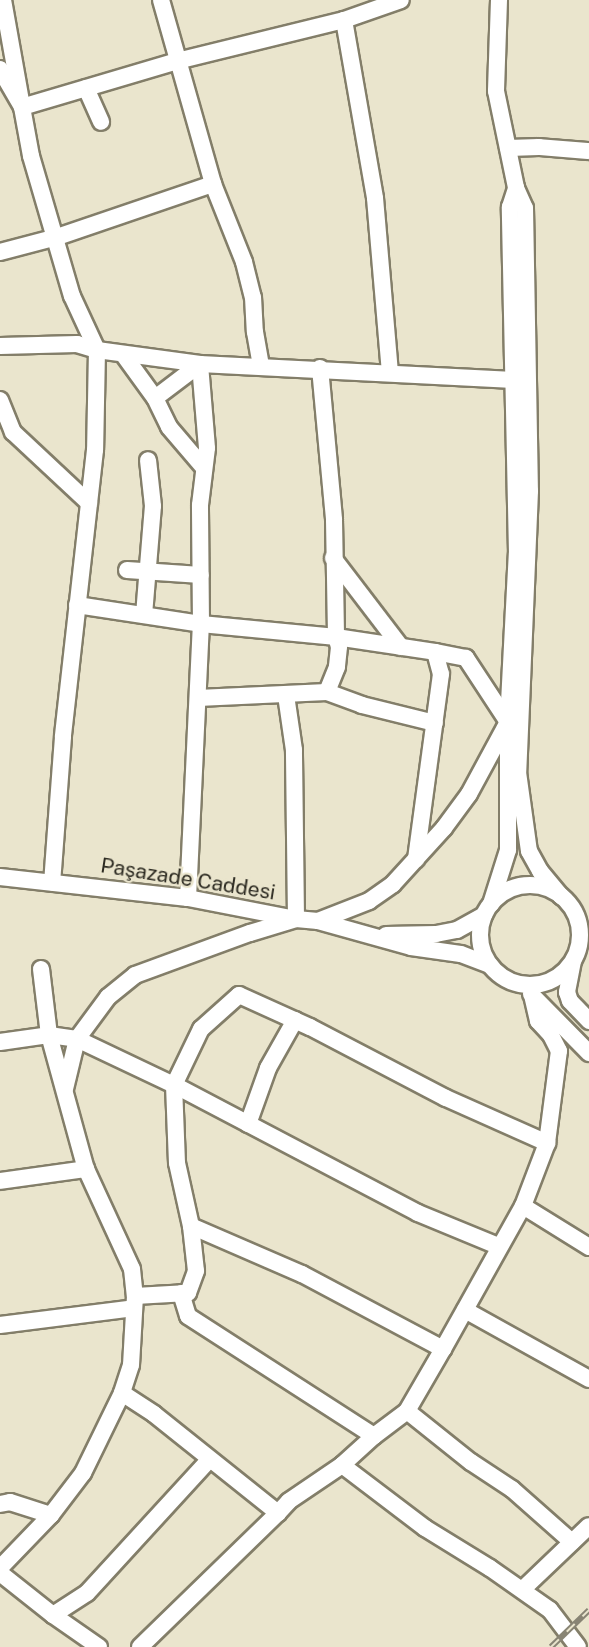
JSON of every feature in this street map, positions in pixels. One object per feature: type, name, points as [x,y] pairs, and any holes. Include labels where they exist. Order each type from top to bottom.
[{"type":"street","points":[[3,0],[32,156],[72,296],[96,350],[95,450],[63,737],[52,883]]},
{"type":"street","points":[[161,0],[213,184],[244,262],[253,297],[255,332],[261,366]]},
{"type":"street","points":[[22,107],[177,61],[344,20],[401,0]]},
{"type":"street","points":[[499,0],[496,91],[516,188],[525,208],[530,480],[518,772],[529,851],[540,871],[576,915],[584,934],[573,961],[567,992],[570,1000],[589,1021]]},
{"type":"street","points":[[344,20],[375,198],[390,372]]},
{"type":"street","points":[[0,69],[22,107]]},
{"type":"street","points":[[87,88],[101,122]]},
{"type":"street","points":[[508,148],[539,147],[589,152]]},
{"type":"street","points":[[0,252],[57,237],[213,184]]},
{"type":"street","points":[[516,188],[510,207],[517,553],[508,722],[507,850],[487,910],[480,941],[490,965],[504,978],[526,989],[589,1053]]},
{"type":"street","points":[[0,346],[77,344],[96,350],[201,364],[320,368],[514,380]]},
{"type":"street","points":[[123,354],[155,398],[169,427],[204,468]]},
{"type":"street","points":[[155,398],[201,364]]},
{"type":"street","points":[[188,898],[201,624],[200,505],[204,468],[205,402],[201,364]]},
{"type":"street","points":[[320,368],[334,520],[336,637],[339,647],[337,667],[327,692]]},
{"type":"street","points":[[0,400],[13,432],[89,503]]},
{"type":"street","points":[[144,615],[153,506],[148,460]]},
{"type":"street","points":[[333,558],[401,647]]},
{"type":"street","points":[[127,570],[201,575]]},
{"type":"street","points":[[77,605],[201,624],[336,637],[466,658],[508,722]]},
{"type":"street","points":[[416,859],[441,674],[435,652]]},
{"type":"street","points":[[198,698],[327,692],[362,705],[435,723]]},
{"type":"street","points":[[65,1091],[78,1039],[108,997],[135,975],[229,940],[296,919],[294,750],[286,695]]},
{"type":"street","points":[[318,921],[369,901],[393,884],[444,828],[469,794],[508,722]]},
{"type":"street","name":"Paşazade Caddesi","points":[[0,877],[188,898],[296,919],[318,921],[411,947],[461,954],[490,965]]},
{"type":"street","points":[[367,935],[458,930],[487,910],[511,889],[524,886],[537,886],[565,901],[589,906]]},
{"type":"street","points":[[526,989],[545,983],[565,970],[573,961]]},
{"type":"street","points":[[0,1568],[51,1515],[83,1473],[122,1393],[131,1365],[134,1302],[132,1269],[86,1169],[49,1035],[40,969]]},
{"type":"street","points":[[140,1647],[289,1501],[342,1465],[374,1436],[407,1411],[465,1310],[498,1246],[523,1206],[547,1143],[559,1051],[551,1035],[538,1021],[526,989]]},
{"type":"street","points":[[0,1325],[188,1293],[196,1271],[191,1226],[177,1163],[174,1085],[201,1029],[239,995],[295,1020],[446,1098],[547,1143]]},
{"type":"street","points":[[248,1124],[268,1068],[295,1020]]},
{"type":"street","points":[[0,1042],[49,1035],[78,1039],[174,1085],[418,1213],[498,1246]]},
{"type":"street","points":[[0,1181],[86,1169]]},
{"type":"street","points":[[523,1206],[589,1247]]},
{"type":"street","points":[[191,1226],[302,1274],[443,1349]]},
{"type":"street","points":[[181,1293],[188,1316],[374,1436]]},
{"type":"street","points":[[465,1310],[589,1379]]},
{"type":"street","points":[[122,1393],[154,1414],[278,1513]]},
{"type":"street","points":[[407,1411],[471,1462],[512,1489],[572,1542]]},
{"type":"street","points":[[53,1615],[87,1593],[209,1460]]},
{"type":"street","points":[[342,1465],[425,1527],[523,1589],[550,1610],[578,1647]]},
{"type":"street","points":[[0,1504],[10,1502],[51,1515]]},
{"type":"street","points":[[523,1589],[589,1526]]},
{"type":"street","points":[[0,1574],[99,1647]]},
{"type":"railway","points":[[551,1647],[589,1610]]}]
